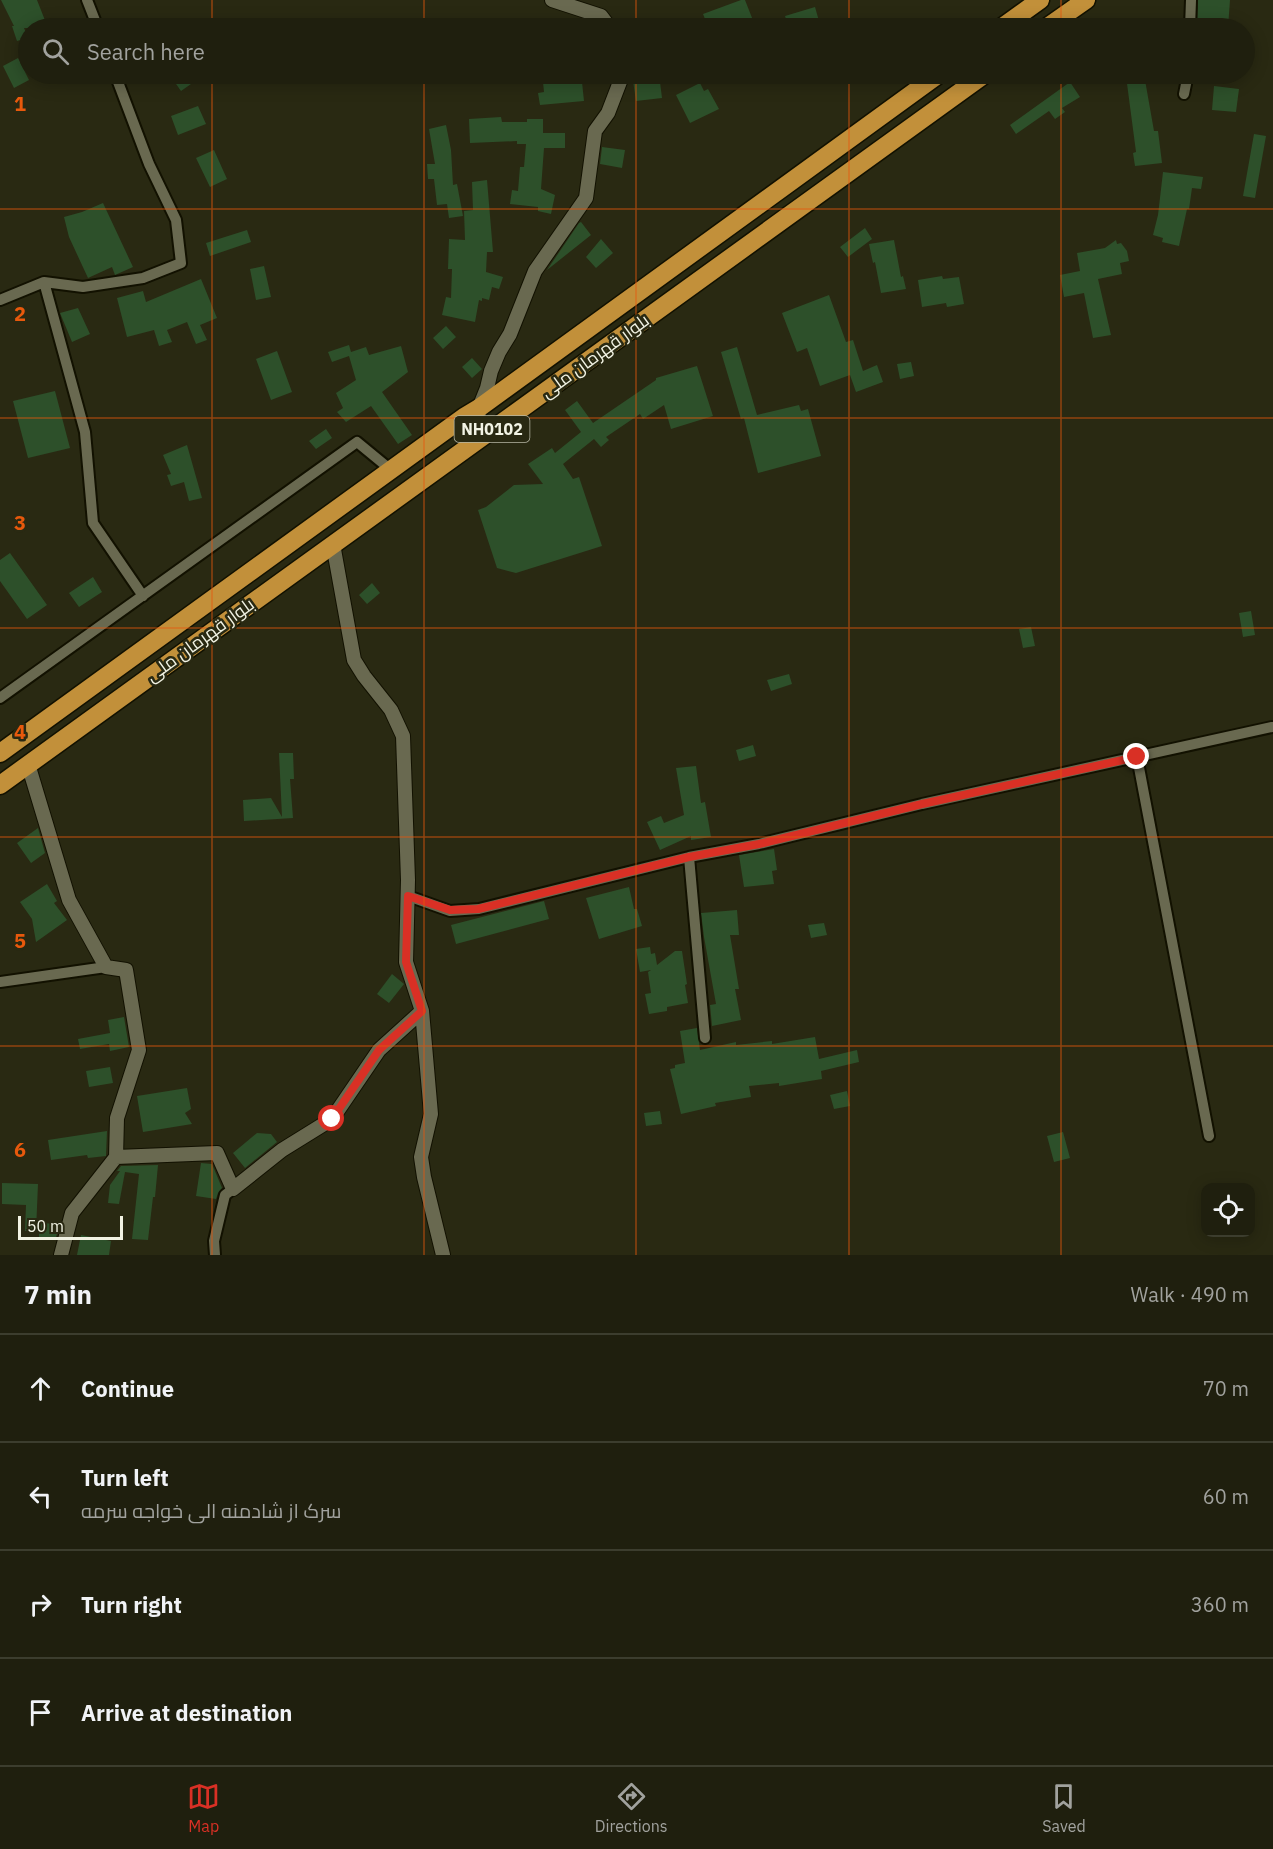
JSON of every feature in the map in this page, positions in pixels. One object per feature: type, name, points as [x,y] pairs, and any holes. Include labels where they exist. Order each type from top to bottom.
[{"type":"highway","points":[[1015,18],[1040,0]]},
{"type":"highway","points":[[1061,18],[1086,0]]},
{"type":"highway","name":"بلوار قهرمان ملی","points":[[0,753],[925,84]]},
{"type":"highway","name":"بلوار قهرمان ملی","points":[[0,785],[970,84]]},
{"type":"street","points":[[87,0],[94,18]]},
{"type":"street","points":[[552,0],[602,18]]},
{"type":"street","points":[[1190,18],[1191,0]]},
{"type":"street","points":[[0,300],[44,282],[83,287],[143,278],[181,263],[176,220],[149,164],[119,84]]},
{"type":"street","points":[[477,440],[479,408],[488,388],[491,371],[510,334],[535,270],[586,198],[595,131],[608,112],[619,84]]},
{"type":"street","points":[[1184,94],[1186,84]]},
{"type":"street","points":[[44,282],[85,432],[93,523],[143,596]]},
{"type":"street","points":[[0,698],[357,442],[391,470]]},
{"type":"street","points":[[333,544],[354,660],[391,710],[403,736],[408,896],[406,962],[422,1011],[431,1114],[421,1157],[443,1255]]},
{"type":"street","points":[[408,896],[450,910],[478,909],[689,857],[759,844],[922,804],[1272,727]]},
{"type":"street","points":[[1137,757],[1209,1136]]},
{"type":"street","points":[[28,765],[69,900],[106,967]]},
{"type":"street","points":[[689,857],[705,1038]]},
{"type":"street","points":[[0,982],[106,967],[126,970],[139,1050],[117,1118],[116,1157],[72,1213],[61,1255]]},
{"type":"street","points":[[215,1255],[214,1241],[225,1196],[282,1150],[332,1119],[379,1050],[422,1011]]},
{"type":"street","points":[[116,1157],[217,1153],[233,1189]]},
{"type":"building","points":[[1,0],[37,0],[44,18],[18,18],[17,41],[12,26],[14,26]]},
{"type":"building","points":[[745,0],[752,18],[705,18],[703,14]]},
{"type":"building","points":[[1198,0],[1230,0],[1229,18],[1197,18]]},
{"type":"building","points":[[815,7],[818,18],[786,18],[785,16]]},
{"type":"building","points":[[18,58],[18,84],[22,84],[14,88],[3,66]]},
{"type":"building","points":[[176,84],[191,84],[181,91]]},
{"type":"building","points":[[543,84],[582,84],[584,101],[540,105],[538,93],[544,92]]},
{"type":"building","points":[[633,84],[660,84],[662,98],[636,101]]},
{"type":"building","points":[[700,84],[704,91],[708,89],[719,109],[690,123],[676,95]]},
{"type":"building","points":[[1067,84],[1071,84],[1080,97],[1062,108],[1065,112],[1055,119],[1049,111],[1016,134],[1010,125]]},
{"type":"building","points":[[1127,84],[1146,84],[1154,131],[1158,131],[1162,163],[1135,166],[1133,153],[1136,152]]},
{"type":"building","points":[[1214,86],[1239,89],[1236,112],[1212,110]]},
{"type":"building","points":[[198,106],[206,124],[178,135],[171,116]]},
{"type":"building","points":[[501,117],[502,122],[527,122],[527,119],[543,119],[543,133],[565,133],[565,148],[544,148],[541,189],[555,195],[551,214],[538,211],[538,207],[510,204],[512,190],[518,191],[520,167],[524,167],[526,144],[517,144],[517,141],[470,143],[469,119]]},
{"type":"building","points":[[446,125],[451,150],[453,185],[457,184],[463,216],[449,218],[447,204],[437,205],[434,179],[428,179],[427,164],[435,164],[429,129]]},
{"type":"building","points":[[1254,134],[1266,136],[1255,198],[1243,196]]},
{"type":"building","points":[[602,147],[625,150],[622,168],[600,164]]},
{"type":"building","points":[[214,150],[227,179],[210,187],[196,158]]},
{"type":"building","points":[[1163,172],[1203,177],[1201,189],[1192,188],[1179,246],[1162,242],[1163,238],[1153,235],[1158,215]]},
{"type":"building","points":[[487,180],[493,252],[487,252],[486,272],[503,277],[499,289],[492,287],[489,300],[482,298],[482,301],[479,300],[475,322],[442,315],[446,297],[451,298],[452,269],[448,269],[449,239],[465,240],[464,211],[473,210],[472,182]]},
{"type":"building","points":[[103,203],[133,267],[115,275],[112,267],[88,278],[69,237],[64,217]]},
{"type":"building","points":[[581,222],[591,235],[547,270],[579,223]]},
{"type":"building","points":[[865,228],[872,239],[848,257],[840,247]]},
{"type":"building","points":[[247,230],[251,242],[210,256],[206,243]]},
{"type":"building","points":[[601,239],[613,253],[596,268],[586,257]]},
{"type":"building","points":[[894,240],[901,277],[903,276],[906,289],[881,293],[869,244]]},
{"type":"building","points":[[1116,240],[1117,244],[1121,243],[1127,251],[1129,261],[1120,263],[1122,274],[1098,279],[1111,335],[1093,338],[1084,293],[1064,297],[1060,275],[1080,271],[1077,253],[1105,248]]},
{"type":"building","points":[[264,266],[271,297],[256,300],[250,269]]},
{"type":"building","points":[[942,276],[943,279],[959,277],[964,304],[947,307],[946,303],[922,307],[918,280]]},
{"type":"building","points":[[201,279],[217,318],[200,325],[207,340],[196,344],[187,322],[167,330],[172,342],[159,346],[154,330],[127,337],[117,298],[143,291],[146,302]]},
{"type":"building","points":[[829,295],[846,342],[853,340],[863,371],[877,365],[883,382],[856,392],[850,375],[820,386],[807,348],[797,352],[782,313]]},
{"type":"building","points":[[78,308],[90,334],[72,342],[60,313]]},
{"type":"building","points":[[446,326],[456,337],[443,349],[433,338]]},
{"type":"building","points":[[349,345],[351,352],[366,347],[369,355],[401,346],[408,372],[382,392],[412,435],[398,444],[371,406],[346,422],[337,412],[343,408],[336,393],[356,380],[349,356],[332,362],[328,352]]},
{"type":"building","points":[[737,347],[757,415],[799,405],[801,411],[808,409],[821,456],[758,473],[744,418],[741,419],[721,352]]},
{"type":"building","points":[[277,351],[292,392],[271,400],[256,359]]},
{"type":"building","points":[[472,358],[482,369],[472,378],[462,367]]},
{"type":"building","points":[[911,362],[914,376],[900,379],[897,364]]},
{"type":"building","points":[[697,366],[713,416],[671,429],[664,405],[643,419],[640,414],[606,437],[609,440],[601,447],[594,439],[563,464],[573,479],[579,477],[602,546],[516,573],[497,568],[478,510],[486,507],[514,485],[543,484],[528,464],[552,448],[555,453],[581,432],[565,410],[577,401],[593,423],[656,378]]},
{"type":"building","points":[[55,391],[70,448],[28,458],[13,401]]},
{"type":"building","points":[[326,429],[332,438],[316,449],[309,441]]},
{"type":"building","points":[[187,445],[202,498],[189,501],[184,482],[171,486],[167,475],[171,474],[163,455]]},
{"type":"building","points":[[10,553],[47,605],[27,619],[0,581],[0,560]]},
{"type":"building","points":[[93,577],[102,592],[79,607],[69,593]]},
{"type":"building","points":[[372,583],[380,593],[367,604],[359,595]]},
{"type":"building","points":[[1251,611],[1255,635],[1243,637],[1239,613]]},
{"type":"building","points":[[1031,627],[1035,646],[1023,648],[1019,629]]},
{"type":"building","points":[[789,674],[792,684],[771,691],[767,680]]},
{"type":"building","points":[[753,745],[756,756],[739,761],[736,750]]},
{"type":"building","points":[[279,753],[293,753],[294,779],[290,779],[293,818],[244,821],[243,800],[271,798],[282,817]]},
{"type":"building","points":[[696,766],[701,803],[705,802],[711,837],[691,840],[691,836],[660,850],[647,822],[661,816],[664,823],[684,815],[676,768]]},
{"type":"building","points":[[38,828],[45,853],[31,863],[17,843]]},
{"type":"building","points":[[774,849],[777,870],[772,871],[774,884],[744,887],[739,855]]},
{"type":"building","points":[[47,884],[57,901],[54,903],[67,920],[36,942],[32,919],[20,902]]},
{"type":"building","points":[[629,887],[634,909],[637,909],[642,926],[599,939],[586,898]]},
{"type":"building","points":[[544,901],[549,919],[456,944],[451,925]]},
{"type":"building","points":[[737,910],[739,935],[730,935],[739,989],[735,989],[741,1020],[712,1026],[710,1005],[716,1004],[701,913]]},
{"type":"building","points":[[824,923],[827,935],[811,938],[808,925]]},
{"type":"building","points":[[650,947],[651,954],[655,953],[657,965],[675,951],[682,951],[688,1003],[667,1007],[667,1011],[649,1014],[645,994],[651,993],[648,972],[651,970],[640,972],[636,949]]},
{"type":"building","points":[[392,974],[404,984],[389,1003],[377,994]]},
{"type":"building","points":[[124,1017],[129,1047],[110,1051],[109,1044],[80,1049],[78,1039],[110,1033],[108,1020]]},
{"type":"building","points":[[697,1028],[700,1050],[736,1042],[736,1045],[772,1041],[772,1044],[815,1037],[819,1059],[857,1050],[859,1062],[821,1071],[822,1079],[779,1086],[779,1083],[749,1086],[751,1097],[715,1103],[716,1106],[681,1114],[670,1069],[675,1068],[675,1065],[685,1063],[680,1031]]},
{"type":"building","points":[[110,1067],[113,1083],[89,1087],[86,1071]]},
{"type":"building","points":[[187,1088],[191,1109],[185,1113],[192,1124],[143,1132],[137,1096]]},
{"type":"building","points":[[847,1091],[850,1106],[834,1109],[830,1095]]},
{"type":"building","points":[[660,1111],[662,1124],[646,1126],[644,1113]]},
{"type":"building","points":[[107,1131],[106,1156],[88,1158],[87,1155],[51,1160],[48,1140]]},
{"type":"building","points":[[1063,1132],[1070,1158],[1054,1162],[1047,1136]]},
{"type":"building","points":[[257,1133],[271,1134],[277,1142],[245,1168],[233,1153]]},
{"type":"building","points":[[201,1163],[212,1164],[222,1188],[216,1199],[196,1196]]},
{"type":"building","points":[[158,1165],[148,1240],[132,1239],[139,1174],[125,1172],[119,1204],[108,1203],[110,1185],[121,1166]]},
{"type":"building","points":[[2,1183],[38,1184],[36,1231],[25,1231],[26,1205],[2,1204]]},
{"type":"building","points":[[39,1223],[60,1224],[56,1237],[39,1237]]},
{"type":"building","points":[[81,1235],[111,1241],[109,1255],[77,1255]]},
{"type":"route","points":[[332,1119],[379,1050],[422,1011],[406,962],[408,896],[450,910],[478,909],[689,857],[759,844],[922,804],[1137,757]]}]
